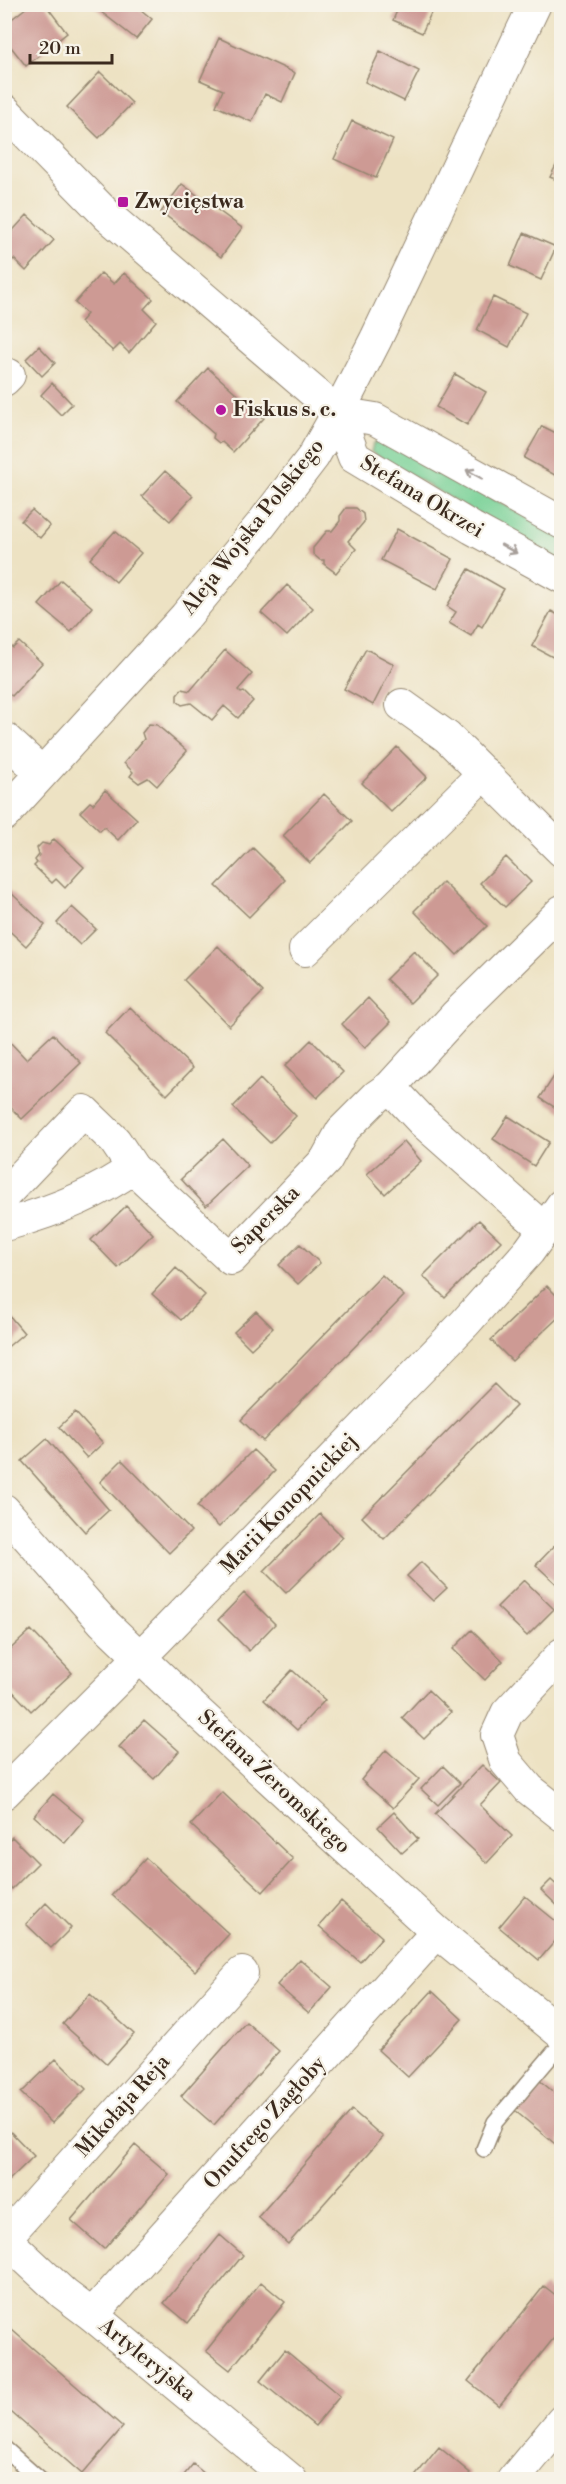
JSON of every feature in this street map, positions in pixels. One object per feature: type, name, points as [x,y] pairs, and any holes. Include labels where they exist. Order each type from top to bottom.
[{"type":"street","name":"Aleja Wojska Polskiego","points":[[4,815],[185,617],[313,456],[338,413],[489,104],[535,4]]},
{"type":"street","points":[[4,110],[108,216],[338,413]]},
{"type":"street","name":"Stefana Okrzei","points":[[561,523],[375,419],[338,413],[354,457],[472,528],[561,577]]},
{"type":"street","points":[[402,705],[447,737],[561,851]]},
{"type":"street","points":[[4,738],[42,773]]},
{"type":"street","points":[[305,950],[403,856],[484,773]]},
{"type":"street","name":"Saperska","points":[[4,1195],[84,1111],[115,1141],[133,1168],[231,1259],[326,1160],[342,1131],[377,1096],[390,1087],[455,1016],[561,911]]},
{"type":"street","points":[[390,1087],[423,1122],[553,1217]]},
{"type":"street","points":[[4,1220],[8,1224],[49,1213],[119,1178],[133,1168]]},
{"type":"street","name":"Marii Konopnickiej","points":[[4,1793],[140,1657],[465,1323],[529,1251],[553,1217]]},
{"type":"street","name":"Stefana Żeromskiego","points":[[4,1510],[103,1622],[140,1657],[437,1932],[561,2034]]},
{"type":"street","points":[[561,1654],[507,1713],[497,1735],[506,1762],[529,1789],[561,1815]]},
{"type":"street","name":"Onufrego Zagłoby","points":[[92,2315],[437,1932]]},
{"type":"street","name":"Mikołaja Reja","points":[[5,2238],[242,1973]]},
{"type":"street","name":"Artyleryjska","points":[[5,2238],[64,2294],[291,2480]]},
{"type":"street","points":[[524,2474],[561,2421]]},
{"type":"lane","points":[[484,2149],[495,2122],[561,2043]]},
{"type":"lane","points":[[4,2448],[40,2480]]},
{"type":"green space","points":[[381,439],[561,535],[561,563],[371,452],[373,444]]},
{"type":"building","points":[[31,4],[45,4],[67,33],[26,66],[4,38],[4,25]]},
{"type":"building","points":[[91,4],[134,4],[152,19],[136,39]]},
{"type":"building","points":[[400,4],[435,4],[422,33],[393,20]]},
{"type":"building","points":[[219,38],[295,73],[282,102],[265,94],[252,122],[216,106],[223,90],[200,80]]},
{"type":"building","points":[[380,51],[419,71],[404,101],[365,82]]},
{"type":"building","points":[[100,72],[132,103],[99,138],[67,107]]},
{"type":"building","points":[[352,121],[393,140],[376,178],[334,159]]},
{"type":"building","points":[[562,154],[562,182],[550,177]]},
{"type":"building","points":[[182,184],[242,228],[221,257],[161,212]]},
{"type":"building","points":[[27,215],[54,240],[26,271],[14,259],[9,263],[4,259],[4,240]]},
{"type":"building","points":[[524,233],[556,247],[541,280],[510,266]]},
{"type":"building","points":[[101,273],[114,284],[124,273],[153,299],[144,309],[156,321],[129,353],[120,344],[113,351],[80,322],[87,314],[75,303]]},
{"type":"building","points":[[493,297],[526,313],[509,347],[477,330]]},
{"type":"building","points":[[39,346],[55,363],[42,376],[26,359]]},
{"type":"building","name":"Fiskus s. c.","points":[[208,368],[264,418],[233,452],[222,442],[219,443],[213,438],[214,434],[177,402]]},
{"type":"building","points":[[455,374],[486,392],[467,425],[436,407]]},
{"type":"building","points":[[52,383],[72,404],[61,415],[41,395]]},
{"type":"building","points":[[542,426],[562,436],[562,479],[524,458]]},
{"type":"building","points":[[165,471],[193,496],[170,521],[142,496]]},
{"type":"building","points":[[346,508],[356,508],[363,514],[364,522],[348,541],[356,549],[336,573],[324,564],[324,560],[320,560],[313,554],[313,548],[327,531],[332,531]]},
{"type":"building","points":[[32,510],[50,526],[40,538],[21,521]]},
{"type":"building","points":[[397,529],[453,559],[437,589],[381,560]]},
{"type":"building","points":[[115,531],[141,553],[116,582],[90,559]]},
{"type":"building","points":[[469,569],[504,589],[482,627],[478,624],[471,636],[449,623],[456,612],[447,606]]},
{"type":"building","points":[[61,580],[92,607],[71,632],[39,605]]},
{"type":"building","points":[[287,585],[313,608],[287,636],[261,613]]},
{"type":"building","points":[[551,611],[562,617],[562,662],[532,646]]},
{"type":"building","points":[[19,642],[42,663],[12,696],[4,689],[4,646],[7,643],[13,648]]},
{"type":"building","points":[[366,649],[394,664],[373,705],[344,689]]},
{"type":"building","points":[[225,650],[252,674],[238,690],[241,693],[244,692],[253,701],[238,718],[224,706],[212,720],[191,703],[182,705],[177,701],[177,695],[182,689],[190,691]]},
{"type":"building","points":[[149,724],[157,725],[187,751],[157,786],[148,778],[139,783],[130,776],[133,772],[124,763],[144,739],[142,733]]},
{"type":"building","points":[[397,747],[427,777],[391,812],[362,783]]},
{"type":"building","points":[[105,790],[137,819],[118,840],[104,827],[100,831],[80,812],[90,802],[93,804]]},
{"type":"building","points":[[324,794],[352,821],[310,863],[283,836]]},
{"type":"building","points":[[54,839],[84,867],[65,888],[56,879],[52,883],[34,866],[39,855],[37,848],[42,843],[49,845]]},
{"type":"building","points":[[253,848],[285,880],[249,917],[216,886]]},
{"type":"building","points":[[506,857],[531,882],[505,907],[480,883]]},
{"type":"building","points":[[443,882],[487,926],[457,955],[414,911]]},
{"type":"building","points":[[9,891],[45,925],[26,946],[4,926],[4,895]]},
{"type":"building","points":[[72,907],[96,929],[80,945],[57,923]]},
{"type":"building","points":[[218,946],[263,992],[229,1026],[184,980]]},
{"type":"building","points":[[414,951],[438,975],[410,1003],[386,979]]},
{"type":"building","points":[[368,998],[391,1022],[365,1048],[342,1024]]},
{"type":"building","points":[[130,1007],[193,1068],[167,1095],[105,1033]]},
{"type":"building","points":[[53,1034],[81,1063],[22,1119],[4,1101],[4,1043],[8,1040],[26,1059]]},
{"type":"building","points":[[311,1040],[343,1072],[317,1098],[285,1066]]},
{"type":"building","points":[[562,1064],[562,1112],[540,1098]]},
{"type":"building","points":[[260,1079],[296,1116],[270,1143],[233,1107]]},
{"type":"building","points":[[508,1116],[549,1142],[534,1166],[493,1139]]},
{"type":"building","points":[[223,1139],[248,1166],[206,1206],[181,1179]]},
{"type":"building","points":[[404,1141],[421,1161],[385,1194],[367,1174]]},
{"type":"building","points":[[126,1206],[153,1234],[118,1268],[91,1240]]},
{"type":"building","points":[[479,1220],[501,1241],[445,1298],[423,1276]]},
{"type":"building","points":[[300,1244],[320,1263],[298,1284],[279,1265]]},
{"type":"building","points":[[176,1268],[205,1295],[181,1320],[152,1294]]},
{"type":"building","points":[[382,1275],[404,1296],[263,1441],[241,1420]]},
{"type":"building","points":[[547,1286],[562,1301],[562,1314],[512,1361],[491,1340]]},
{"type":"building","points":[[256,1311],[273,1328],[251,1349],[234,1332]]},
{"type":"building","points":[[8,1314],[24,1333],[4,1350],[4,1317]]},
{"type":"building","points":[[494,1384],[516,1406],[384,1539],[362,1517]]},
{"type":"building","points":[[75,1412],[103,1443],[87,1458],[59,1427]]},
{"type":"building","points":[[47,1439],[109,1510],[85,1532],[22,1461]]},
{"type":"building","points":[[253,1450],[275,1471],[219,1527],[197,1506]]},
{"type":"building","points":[[122,1460],[191,1531],[169,1553],[100,1482]]},
{"type":"building","points":[[320,1514],[343,1537],[286,1593],[264,1571]]},
{"type":"building","points":[[562,1538],[562,1589],[536,1565]]},
{"type":"building","points":[[421,1562],[447,1588],[433,1601],[407,1576]]},
{"type":"building","points":[[524,1580],[554,1609],[527,1636],[497,1607]]},
{"type":"building","points":[[244,1593],[275,1624],[249,1651],[218,1620]]},
{"type":"building","points":[[31,1630],[72,1673],[31,1711],[4,1682],[4,1655]]},
{"type":"building","points":[[472,1630],[503,1661],[485,1680],[453,1649]]},
{"type":"building","points":[[292,1670],[325,1700],[297,1730],[264,1700]]},
{"type":"building","points":[[428,1690],[451,1712],[424,1739],[402,1718]]},
{"type":"building","points":[[144,1720],[179,1751],[154,1779],[119,1747]]},
{"type":"building","points":[[386,1750],[419,1779],[393,1808],[361,1780]]},
{"type":"building","points":[[482,1765],[501,1783],[480,1805],[512,1836],[487,1863],[435,1814]]},
{"type":"building","points":[[443,1766],[460,1783],[438,1805],[421,1789]]},
{"type":"building","points":[[222,1792],[293,1859],[263,1892],[191,1825]]},
{"type":"building","points":[[53,1794],[84,1820],[65,1843],[34,1816]]},
{"type":"building","points":[[394,1812],[418,1839],[402,1853],[378,1827]]},
{"type":"building","points":[[12,1837],[38,1863],[12,1889],[4,1881],[4,1845]]},
{"type":"building","points":[[146,1858],[229,1934],[195,1971],[112,1895]]},
{"type":"building","points":[[551,1880],[562,1890],[562,1910],[541,1890]]},
{"type":"building","points":[[525,1896],[562,1926],[562,1933],[539,1960],[499,1927]]},
{"type":"building","points":[[341,1901],[382,1937],[360,1962],[319,1926]]},
{"type":"building","points":[[46,1903],[71,1928],[51,1948],[26,1924]]},
{"type":"building","points":[[300,1959],[332,1987],[309,2013],[277,1985]]},
{"type":"building","points":[[432,1991],[462,2019],[408,2077],[378,2050]]},
{"type":"building","points":[[90,1994],[134,2034],[107,2064],[63,2024]]},
{"type":"building","points":[[246,2022],[279,2051],[214,2125],[181,2096]]},
{"type":"building","points":[[56,2059],[86,2089],[52,2123],[21,2093]]},
{"type":"building","points":[[539,2080],[562,2099],[560,2148],[514,2110]]},
{"type":"building","points":[[352,2110],[383,2137],[288,2244],[258,2217]]},
{"type":"building","points":[[4,2125],[34,2156],[8,2181],[4,2177]]},
{"type":"building","points":[[135,2145],[169,2174],[104,2249],[71,2220]]},
{"type":"building","points":[[220,2235],[243,2255],[188,2323],[164,2303]]},
{"type":"building","points":[[261,2282],[285,2302],[230,2370],[206,2351]]},
{"type":"building","points":[[544,2286],[562,2300],[562,2328],[499,2406],[468,2381]]},
{"type":"building","points":[[4,2323],[123,2427],[82,2474],[4,2406]]},
{"type":"building","points":[[285,2350],[340,2396],[315,2426],[260,2381]]},
{"type":"building","points":[[439,2447],[470,2473],[465,2480],[412,2480]]},
{"type":"building","points":[[193,2464],[212,2480],[180,2480]]},
{"type":"place","name":"Zwycięstwa","points":[[123,202]]},
{"type":"place","name":"Fiskus s. c.","points":[[221,410]]}]
